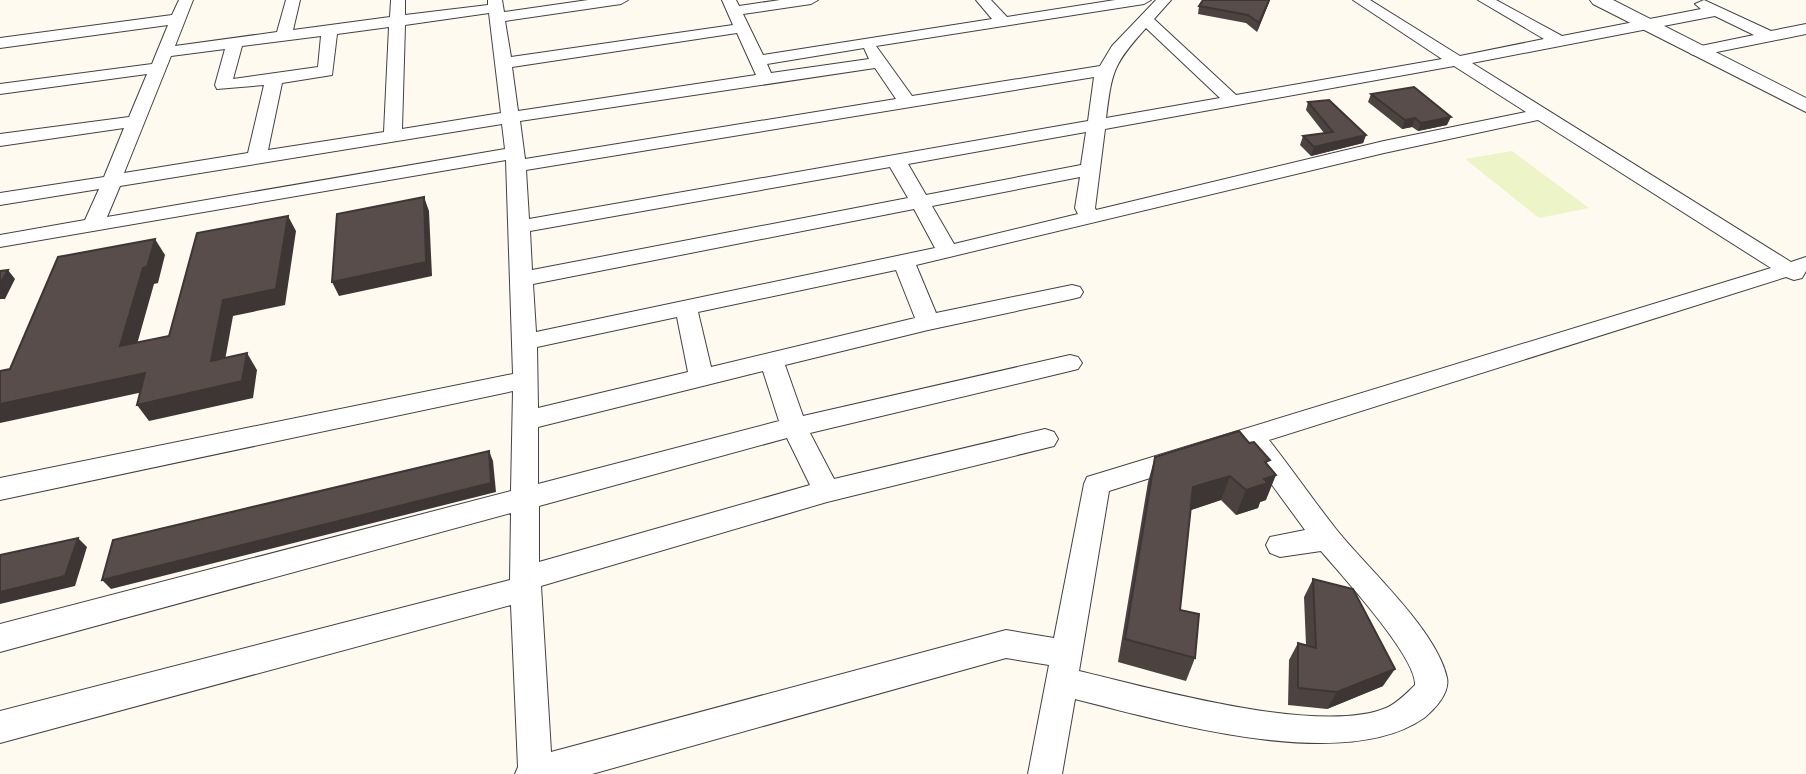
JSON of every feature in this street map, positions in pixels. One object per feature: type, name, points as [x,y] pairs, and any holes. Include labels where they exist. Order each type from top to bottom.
[{"type":"street","points":[[94,224],[186,0]]},
{"type":"street","points":[[284,37],[293,0]]},
{"type":"street","points":[[393,135],[398,0]]},
{"type":"street","points":[[0,89],[160,60],[235,43],[496,8],[621,0]]},
{"type":"street","points":[[765,79],[759,60],[731,6],[811,0]]},
{"type":"street","points":[[983,0],[1003,22]]},
{"type":"street","points":[[759,60],[1144,0]]},
{"type":"street","points":[[1089,216],[1085,208],[1103,75],[1118,49],[1164,0]]},
{"type":"street","points":[[1360,0],[1799,271]]},
{"type":"street","points":[[1485,0],[1559,41]]},
{"type":"street","points":[[1599,0],[1806,106]]},
{"type":"street","points":[[1693,0],[1771,37]]},
{"type":"street","points":[[496,8],[516,159],[522,279],[525,342],[523,380],[526,583],[534,774],[1006,644],[1064,668],[1272,728],[1325,732],[1362,730],[1392,722],[1416,706],[1429,693],[1431,680],[1426,666],[1397,623],[1327,538],[1272,461],[1250,436]]},
{"type":"street","points":[[519,227],[1457,61],[1717,11]]},
{"type":"street","points":[[0,43],[178,19]]},
{"type":"street","points":[[1146,19],[1233,101]]},
{"type":"street","points":[[504,63],[742,28]]},
{"type":"street","points":[[1697,51],[1806,29]]},
{"type":"street","points":[[235,43],[223,85],[326,71],[329,31]]},
{"type":"street","points":[[867,43],[907,102]]},
{"type":"street","points":[[0,199],[393,135],[879,62]]},
{"type":"street","points":[[0,241],[94,224],[1106,70]]},
{"type":"street","points":[[257,158],[274,79]]},
{"type":"street","points":[[525,342],[948,252],[1384,147],[1541,114]]},
{"type":"street","points":[[0,140],[137,121]]},
{"type":"street","points":[[896,160],[948,252]]},
{"type":"street","points":[[522,279],[1091,169]]},
{"type":"street","points":[[903,261],[928,322]]},
{"type":"street","points":[[1045,774],[1097,484],[1799,271]]},
{"type":"street","points":[[524,421],[928,322],[1072,292]]},
{"type":"street","points":[[686,307],[701,377]]},
{"type":"street","points":[[771,360],[794,427],[827,491]]},
{"type":"street","points":[[0,638],[794,427],[1070,363]]},
{"type":"street","points":[[0,489],[523,380]]},
{"type":"street","points":[[0,727],[526,583],[827,491],[1045,439]]},
{"type":"street","points":[[1280,545],[1327,538]]},
{"type":"green space","points":[[1512,151],[1589,208],[1539,218],[1465,159]]},
{"type":"building","points":[[1203,0],[1269,0],[1259,23],[1248,15],[1199,6]]},
{"type":"building","points":[[1414,87],[1451,117],[1421,123],[1415,118],[1405,120],[1371,94]]},
{"type":"building","points":[[1329,100],[1366,135],[1314,147],[1303,136],[1333,132],[1308,102]]},
{"type":"building","points":[[424,197],[426,262],[332,282],[337,214]]},
{"type":"building","points":[[288,216],[276,289],[223,300],[211,361],[247,353],[242,381],[137,405],[145,373],[0,404],[0,371],[10,369],[58,257],[155,239],[147,267],[143,268],[120,346],[169,336],[197,233]]},
{"type":"building","points":[[8,270],[0,284],[0,271]]},
{"type":"building","points":[[1239,431],[1249,443],[1254,442],[1270,460],[1265,462],[1276,475],[1264,479],[1268,483],[1246,490],[1230,476],[1193,487],[1180,610],[1199,614],[1195,658],[1125,639],[1155,457]]},
{"type":"building","points":[[489,451],[491,483],[102,580],[113,540]]},
{"type":"building","points":[[78,538],[65,576],[0,592],[0,555]]},
{"type":"building","points":[[1313,579],[1353,589],[1395,669],[1337,692],[1298,688],[1298,643],[1316,648]]}]
